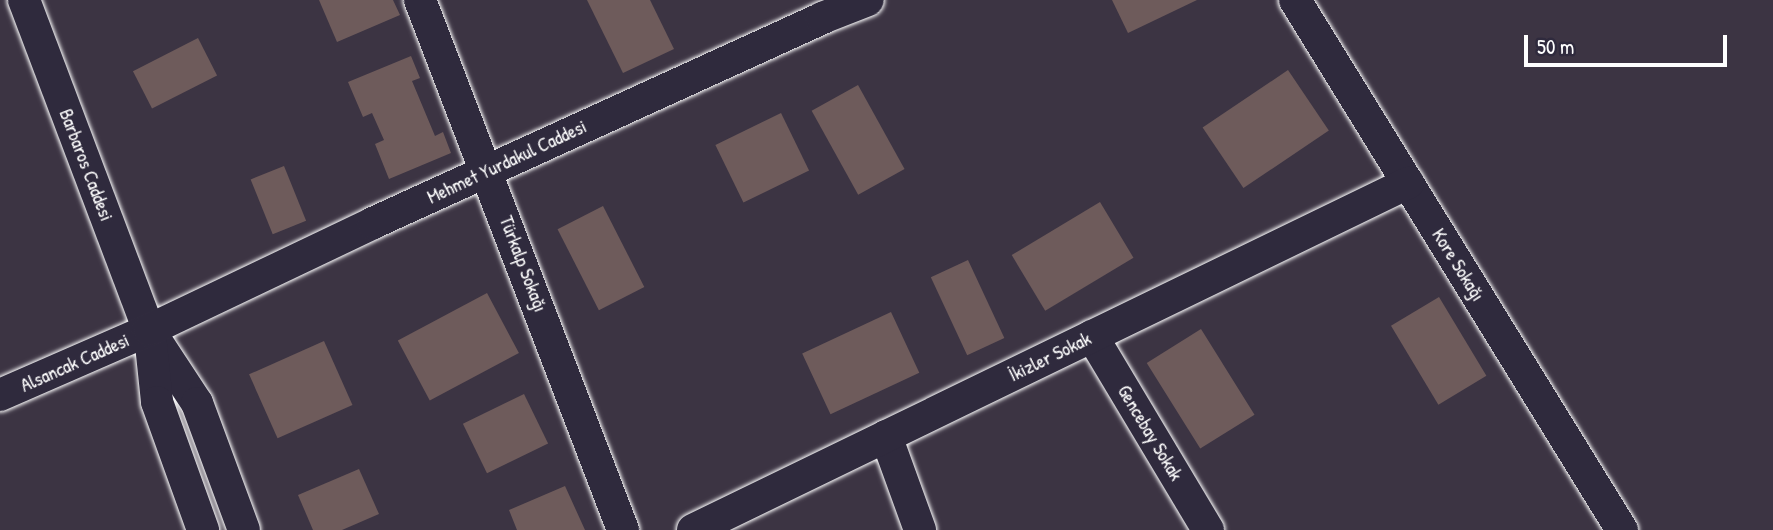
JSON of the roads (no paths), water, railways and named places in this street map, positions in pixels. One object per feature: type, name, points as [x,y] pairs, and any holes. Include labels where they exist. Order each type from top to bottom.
[{"type":"street","name":"Barbaros Caddesi","points":[[24,0],[149,330],[197,403],[244,530]]},
{"type":"street","name":"Türkalp Sokağı","points":[[420,0],[488,171],[623,530]]},
{"type":"street","name":"Mehmet Yurdakul Caddesi","points":[[149,330],[488,171],[822,18],[869,0]]},
{"type":"street","name":"Kore Sokağı","points":[[1295,0],[1622,530]]},
{"type":"street","name":"İkizler Sokak","points":[[693,530],[1408,183]]},
{"type":"street","name":"Barbaros Caddesi","points":[[149,330],[157,402],[203,530]]},
{"type":"street","name":"Alsancak Caddesi","points":[[0,396],[149,330]]},
{"type":"street","name":"Gencebay Sokak","points":[[1092,336],[1208,530]]},
{"type":"street","points":[[886,436],[920,530]]}]
